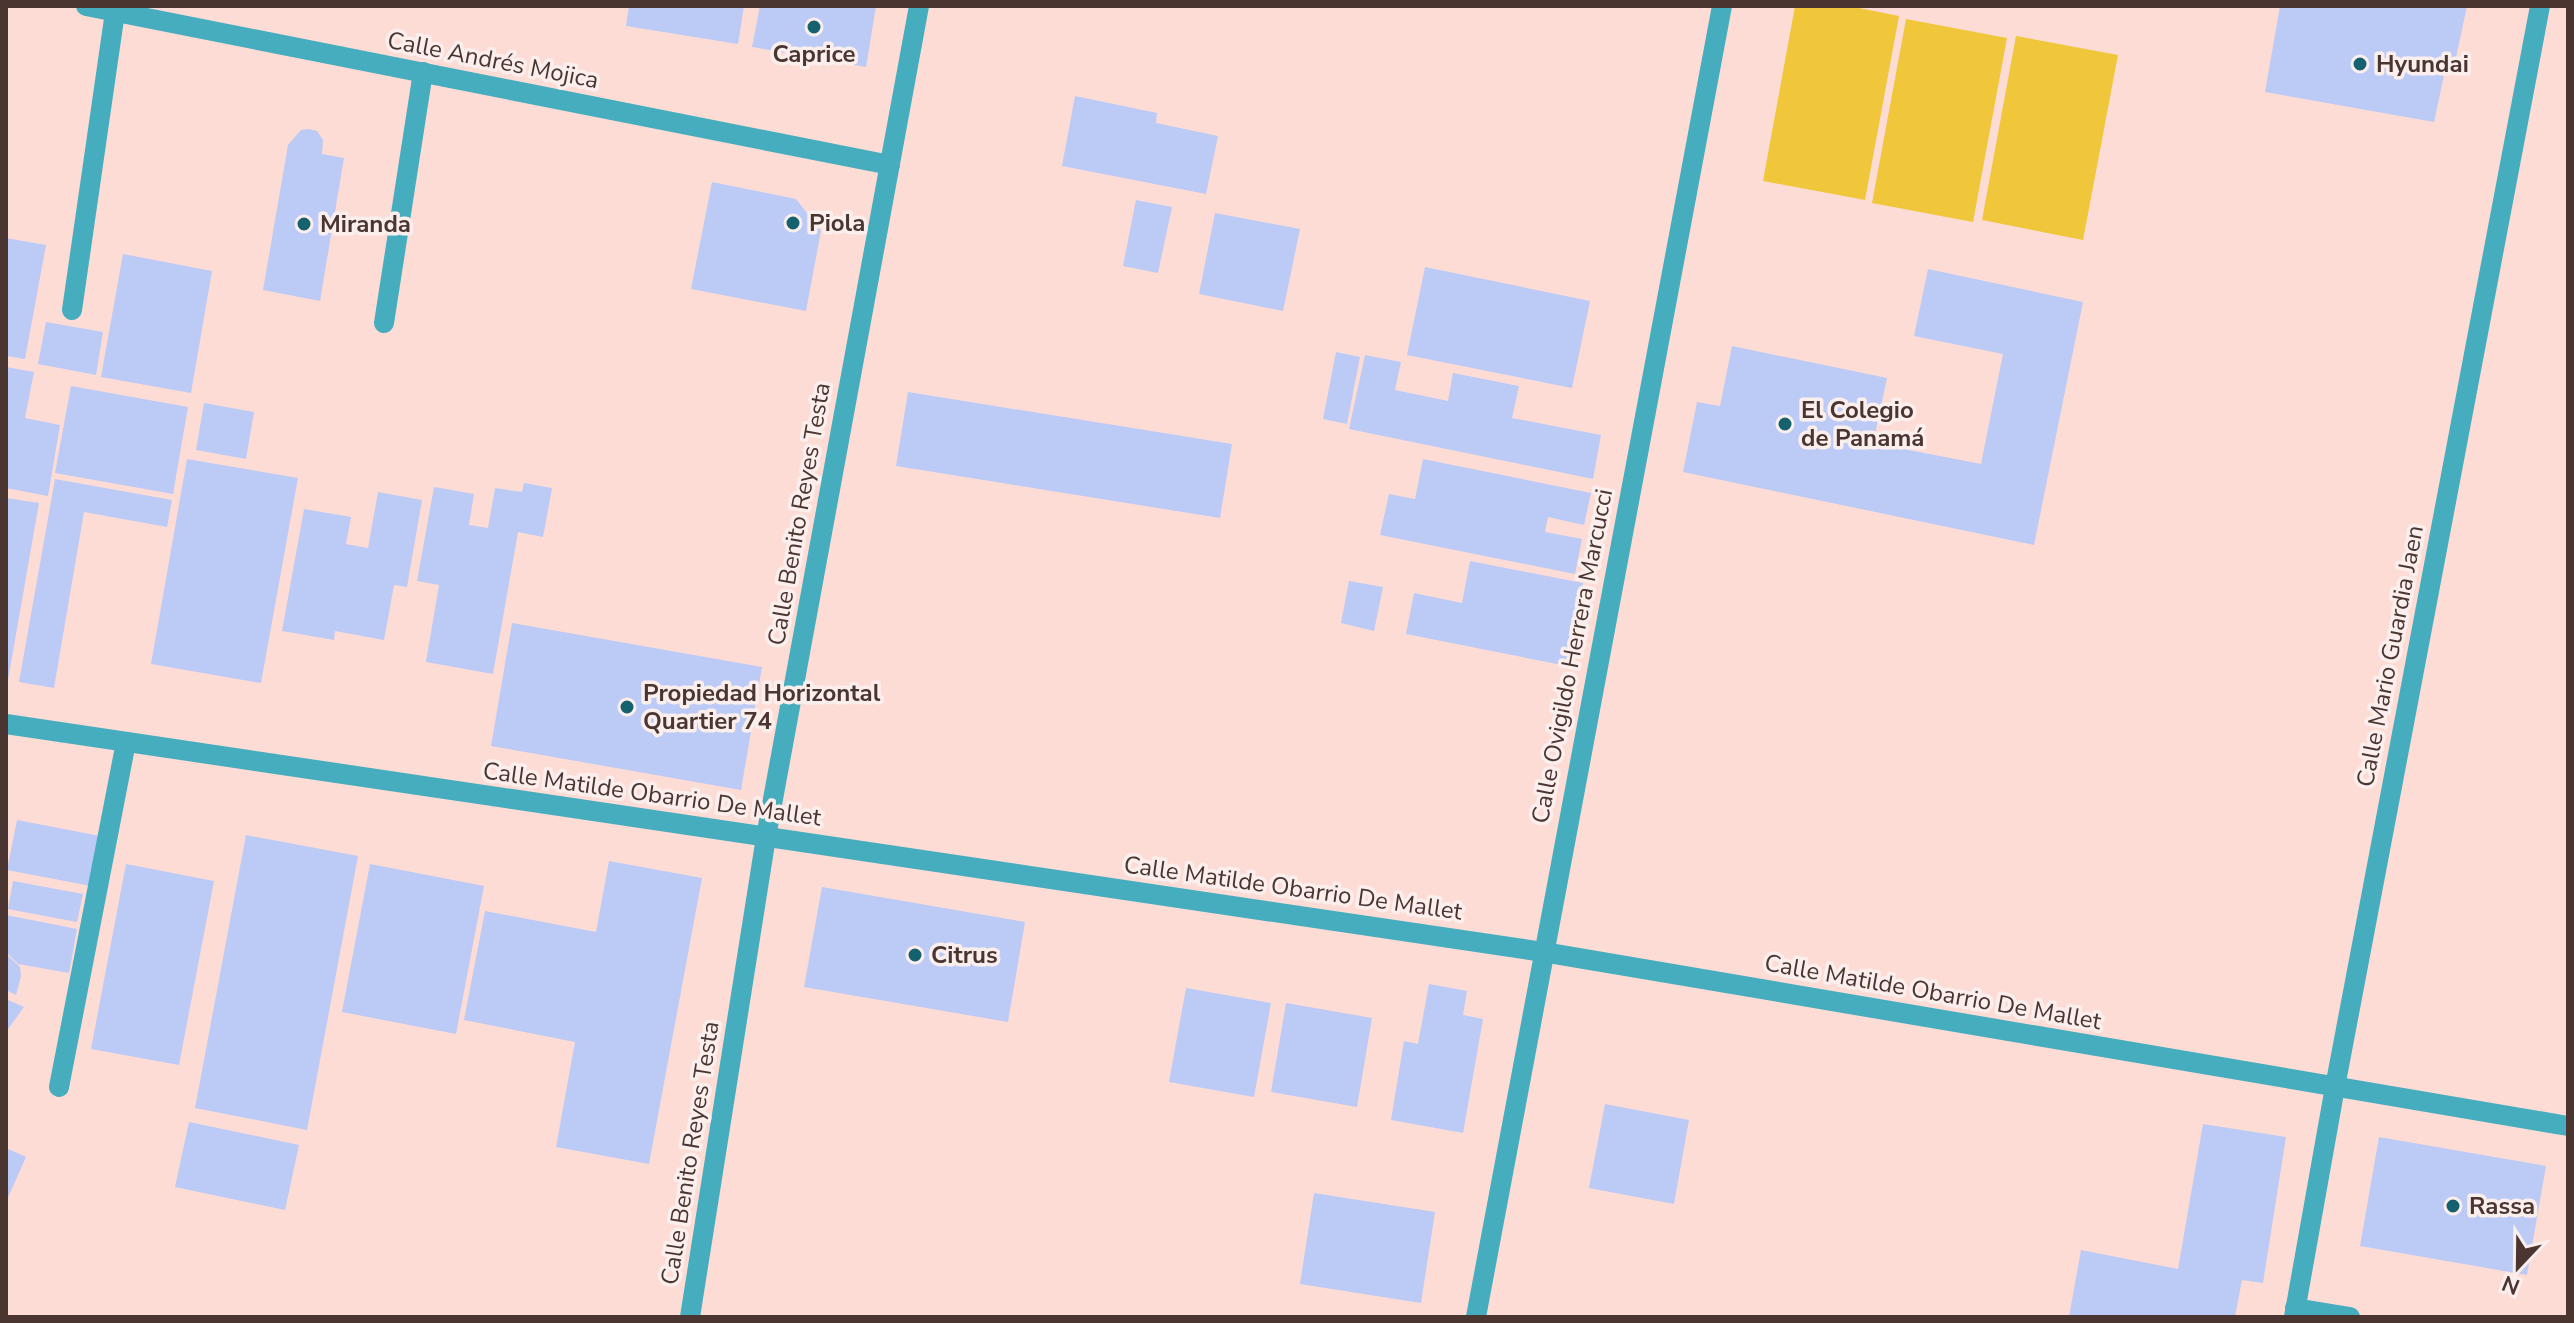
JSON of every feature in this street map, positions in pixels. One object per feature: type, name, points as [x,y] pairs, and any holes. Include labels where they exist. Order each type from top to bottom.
[{"type":"street","name":"Calle Andrés Mojica","points":[[86,6],[890,165]]},
{"type":"street","name":"Calle Benito Reyes Testa","points":[[690,1317],[766,837],[919,6]]},
{"type":"street","name":"Calle Ovigildo Herrera Marcucci","points":[[1476,1317],[1722,6]]},
{"type":"street","name":"Calle Mario Guardia Jaen","points":[[2294,1313],[2540,6]]},
{"type":"street","points":[[72,310],[115,12]]},
{"type":"street","points":[[384,323],[423,72]]},
{"type":"street","name":"Calle Matilde Obarrio De Mallet","points":[[6,724],[1543,952],[2568,1126]]},
{"type":"street","points":[[59,1087],[126,742]]},
{"type":"street","points":[[2294,1313],[2350,1317]]},
{"type":"shaded area","points":[[1795,6],[1849,6],[1899,16],[1865,200],[1763,181]]},
{"type":"shaded area","points":[[1906,19],[2007,38],[1973,222],[1872,203]]},
{"type":"shaded area","points":[[2016,36],[2118,55],[2083,240],[1982,220]]},
{"type":"building","points":[[629,6],[744,6],[738,44],[626,26]]},
{"type":"building","name":"Caprice","points":[[760,6],[876,6],[866,67],[752,47]]},
{"type":"building","name":"Hyundai","points":[[2280,6],[2467,6],[2455,62],[2446,66],[2434,122],[2265,92]]},
{"type":"building","points":[[1075,96],[1157,113],[1156,123],[1218,136],[1206,194],[1062,166]]},
{"type":"building","name":"Miranda","points":[[301,130],[317,131],[323,140],[322,154],[344,158],[320,301],[263,290],[288,145]]},
{"type":"building","points":[[712,182],[796,199],[821,231],[806,311],[691,289]]},
{"type":"building","points":[[1136,200],[1172,207],[1158,273],[1123,266]]},
{"type":"building","points":[[1215,213],[1300,229],[1283,311],[1199,294]]},
{"type":"building","points":[[6,238],[46,245],[25,359],[6,356]]},
{"type":"building","points":[[123,254],[212,271],[191,393],[101,377]]},
{"type":"building","points":[[1425,267],[1590,301],[1572,388],[1407,355]]},
{"type":"building","name":"El Colegio de Panamá","points":[[1928,269],[2083,302],[2034,545],[1683,472],[1697,402],[1720,406],[1732,346],[1887,378],[1873,443],[1981,464],[2003,354],[1914,336]]},
{"type":"building","points":[[46,322],[103,332],[96,375],[38,364]]},
{"type":"building","points":[[1336,352],[1360,357],[1347,424],[1323,419]]},
{"type":"building","points":[[1365,355],[1401,362],[1395,390],[1448,401],[1453,373],[1519,386],[1512,418],[1601,435],[1593,479],[1349,429]]},
{"type":"building","points":[[6,367],[34,372],[25,418],[60,425],[48,496],[6,488]]},
{"type":"building","points":[[71,386],[188,407],[173,494],[55,473]]},
{"type":"building","points":[[908,392],[1232,444],[1220,518],[896,466]]},
{"type":"building","points":[[204,403],[254,412],[246,459],[196,450]]},
{"type":"building","points":[[187,459],[298,478],[261,683],[151,664]]},
{"type":"building","points":[[1423,459],[1591,493],[1584,525],[1548,517],[1545,532],[1582,539],[1575,574],[1380,535],[1389,494],[1415,499]]},
{"type":"building","points":[[55,479],[172,500],[167,527],[84,512],[54,688],[19,682]]},
{"type":"building","points":[[524,483],[552,488],[543,537],[518,532],[493,674],[426,662],[439,585],[417,581],[434,487],[474,494],[469,525],[488,528],[495,488],[522,492]]},
{"type":"building","points":[[378,492],[422,500],[407,587],[394,585],[384,640],[335,631],[334,640],[282,631],[304,509],[351,517],[346,544],[368,548]]},
{"type":"building","points":[[6,498],[39,503],[8,680],[6,680]]},
{"type":"building","points":[[1470,561],[1583,583],[1567,666],[1406,634],[1414,593],[1462,603]]},
{"type":"building","points":[[1349,581],[1383,587],[1374,631],[1341,623]]},
{"type":"building","name":"Propiedad Horizontal Quartier 74","points":[[512,623],[762,667],[741,790],[491,746]]},
{"type":"building","points":[[17,820],[100,836],[91,886],[7,870]]},
{"type":"building","points":[[246,835],[358,856],[307,1130],[195,1108]]},
{"type":"building","points":[[609,861],[702,878],[649,1164],[556,1147],[575,1042],[464,1020],[485,911],[596,932]]},
{"type":"building","points":[[126,864],[214,881],[179,1065],[91,1049]]},
{"type":"building","points":[[370,864],[484,886],[456,1034],[342,1012]]},
{"type":"building","points":[[13,881],[83,894],[77,922],[8,909]]},
{"type":"building","name":"Citrus","points":[[822,887],[1025,922],[1008,1022],[804,987]]},
{"type":"building","points":[[6,915],[77,929],[69,973],[18,964],[6,952]]},
{"type":"building","points":[[6,954],[20,967],[16,995],[6,990]]},
{"type":"building","points":[[1429,984],[1467,991],[1463,1015],[1483,1019],[1463,1133],[1391,1120],[1404,1041],[1418,1044]]},
{"type":"building","points":[[1186,988],[1271,1003],[1254,1097],[1169,1082]]},
{"type":"building","points":[[6,999],[24,1007],[6,1032]]},
{"type":"building","points":[[1286,1003],[1372,1018],[1357,1107],[1271,1092]]},
{"type":"building","points":[[1605,1104],[1689,1120],[1674,1204],[1589,1188]]},
{"type":"building","points":[[189,1122],[299,1145],[285,1210],[175,1187]]},
{"type":"building","points":[[2203,1124],[2286,1137],[2263,1283],[2242,1280],[2235,1317],[2069,1317],[2081,1250],[2178,1269]]},
{"type":"building","name":"Rassa","points":[[2379,1137],[2546,1166],[2527,1275],[2360,1246]]},
{"type":"building","points":[[6,1148],[26,1157],[6,1202]]},
{"type":"building","points":[[1314,1193],[1435,1212],[1421,1303],[1300,1284]]},
{"type":"place","name":"Caprice","points":[[814,27]]},
{"type":"place","name":"Hyundai","points":[[2360,64]]},
{"type":"place","name":"Piola","points":[[793,223]]},
{"type":"place","name":"Miranda","points":[[304,224]]},
{"type":"place","name":"El Colegio de Panamá","points":[[1785,424]]},
{"type":"place","name":"Propiedad Horizontal Quartier 74","points":[[627,707]]},
{"type":"place","name":"Citrus","points":[[915,955]]},
{"type":"place","name":"Rassa","points":[[2453,1206]]}]
